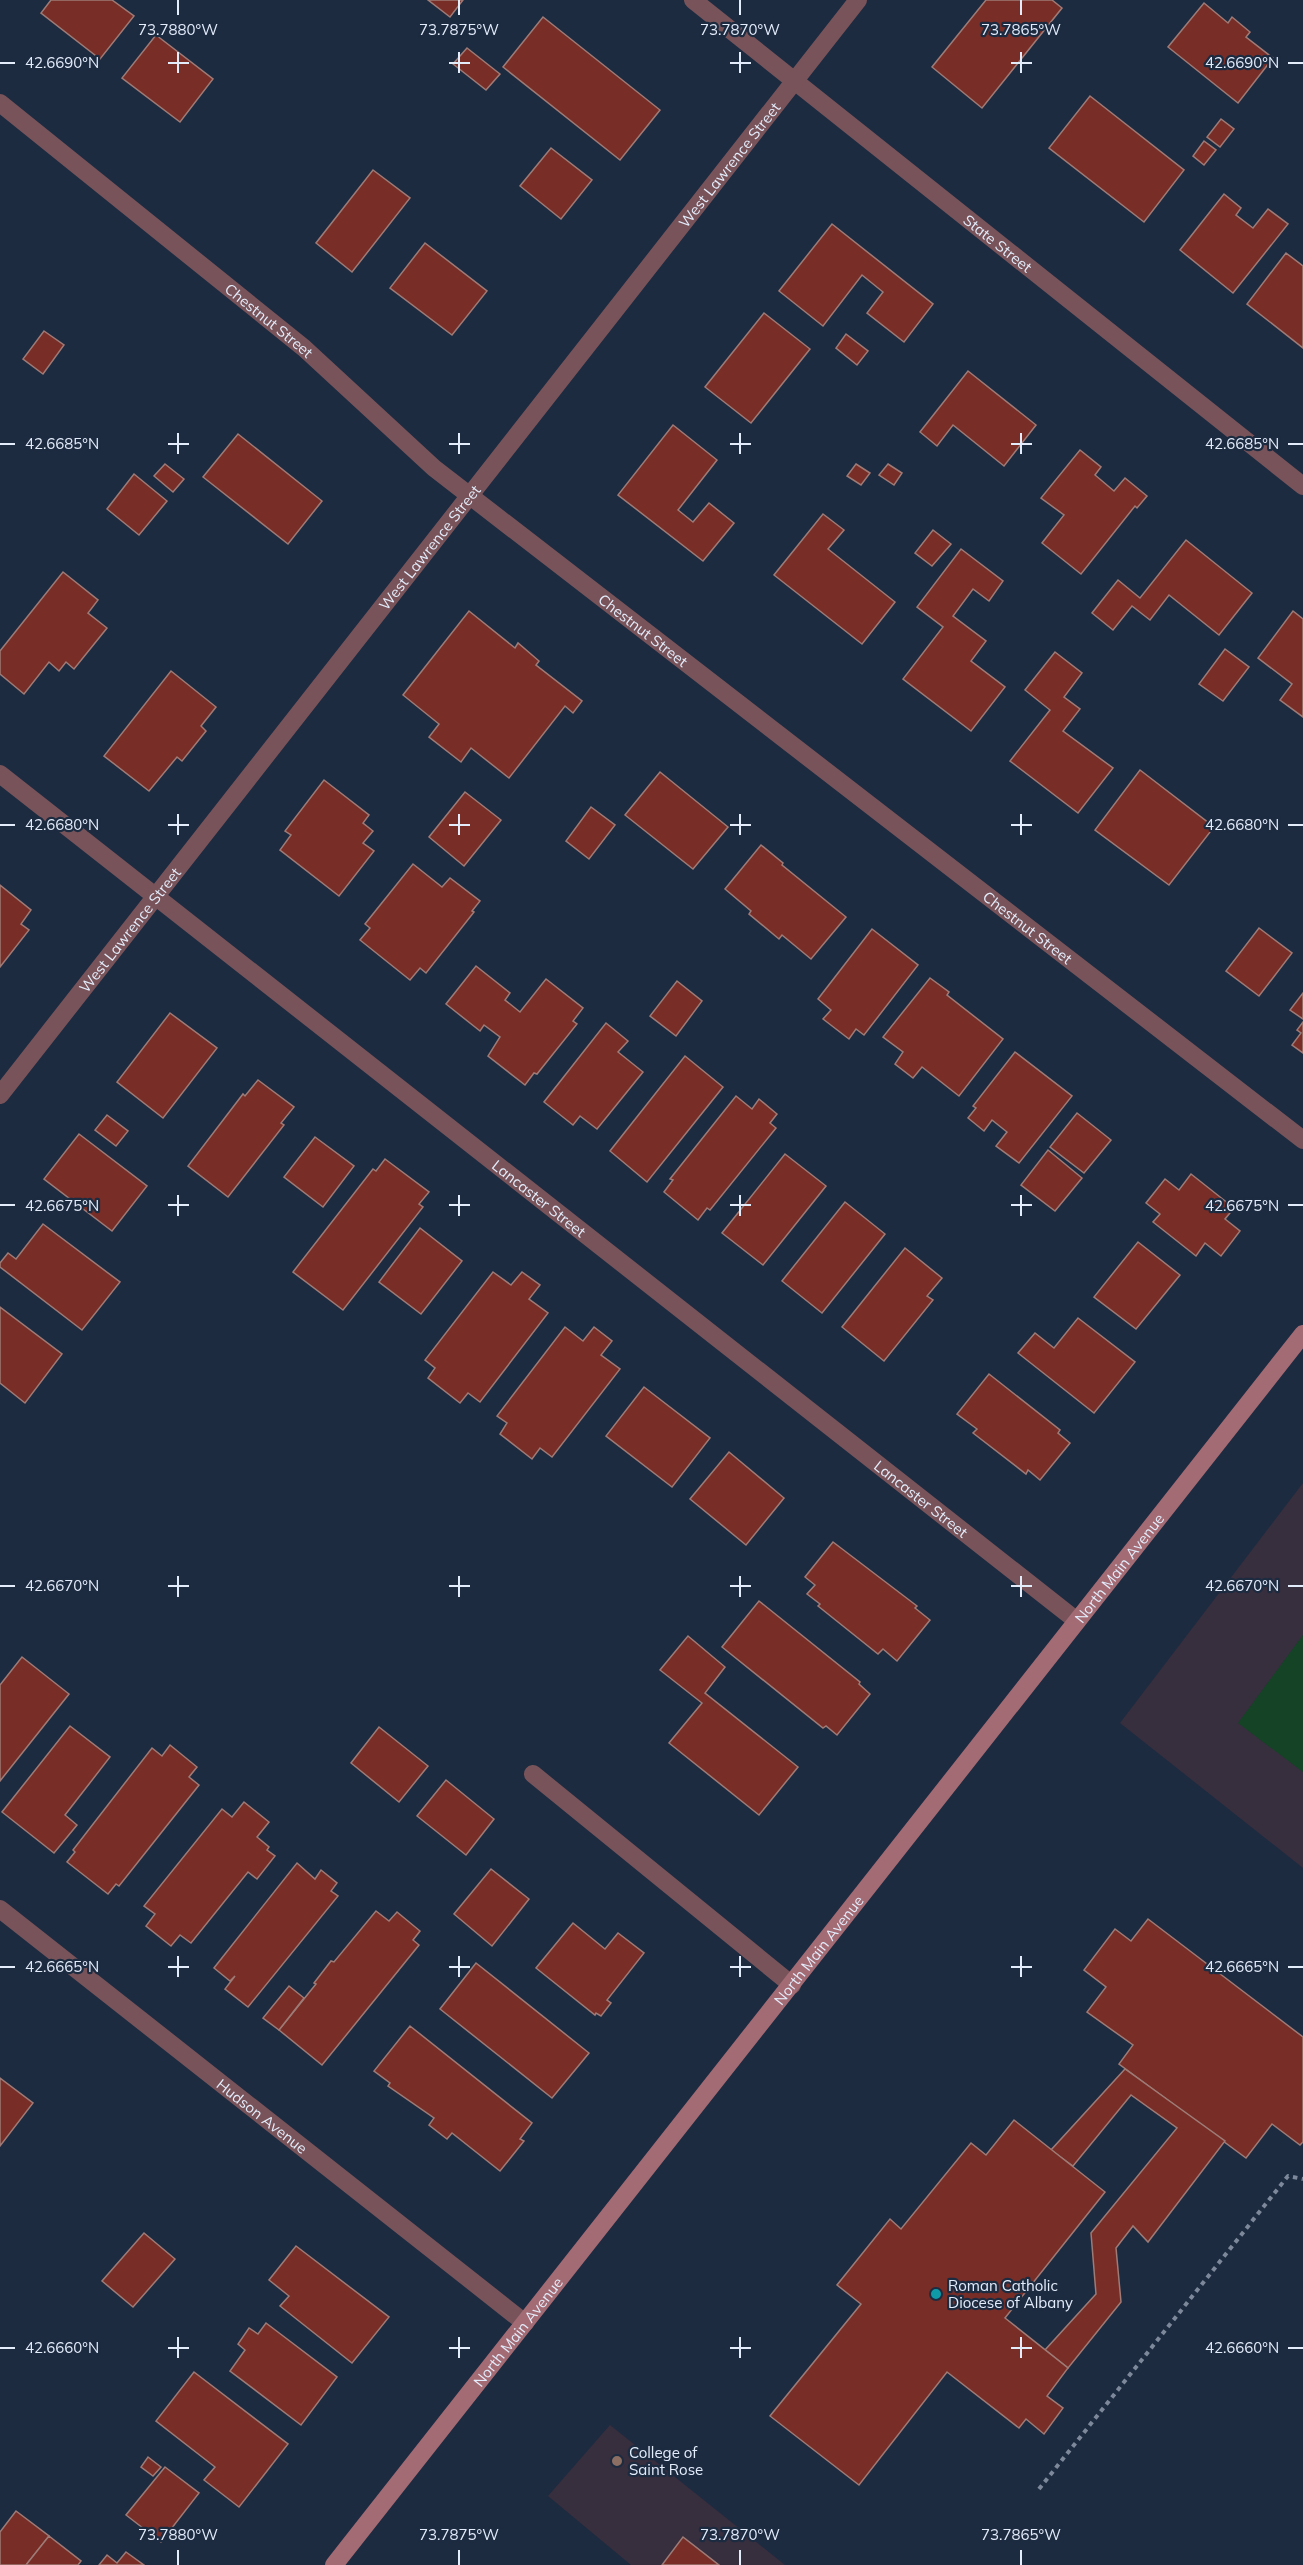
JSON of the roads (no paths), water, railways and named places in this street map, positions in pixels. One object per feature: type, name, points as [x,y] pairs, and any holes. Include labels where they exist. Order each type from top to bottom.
[{"type":"street","name":"State Street","points":[[693,0],[1303,486]]},
{"type":"street","name":"West Lawrence Street","points":[[0,1095],[858,0]]},
{"type":"street","name":"Chestnut Street","points":[[0,103],[304,348],[415,452],[1303,1140]]},
{"type":"street","name":"Lancaster Street","points":[[0,774],[1077,1621]]},
{"type":"street","name":"North Main Avenue","points":[[334,2565],[1303,1334]]},
{"type":"street","points":[[533,1774],[792,1985]]},
{"type":"street","name":"Hudson Avenue","points":[[0,1909],[525,2323]]},
{"type":"place","name":"Roman Catholic Diocese of Albany","points":[[936,2294]]},
{"type":"place","name":"College of Saint Rose","points":[[617,2461]]}]
